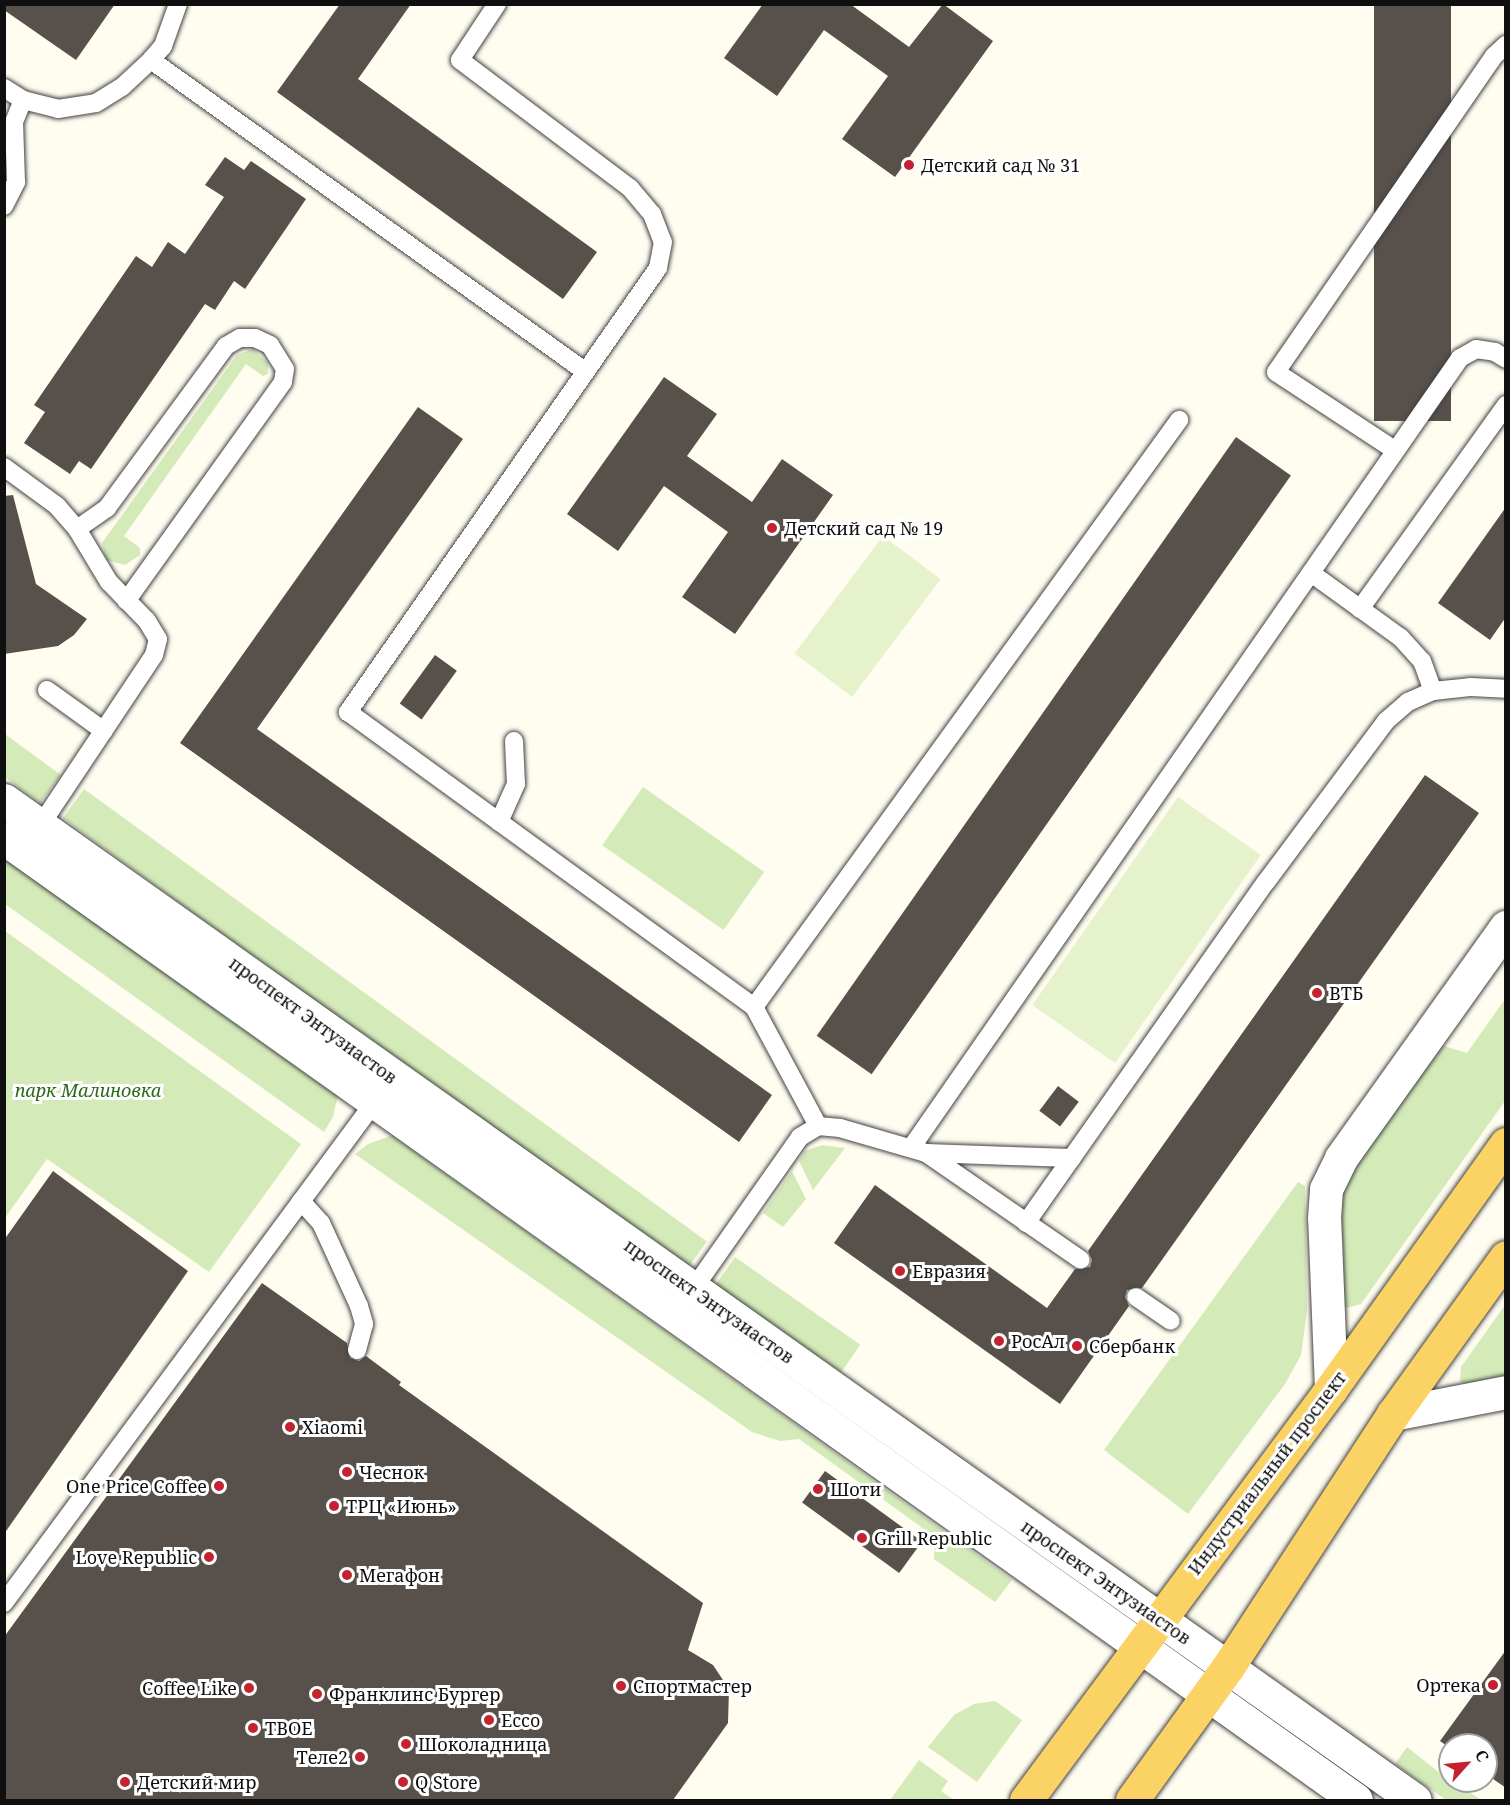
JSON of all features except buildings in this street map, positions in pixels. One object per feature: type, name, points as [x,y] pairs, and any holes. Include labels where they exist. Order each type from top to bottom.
[{"type":"main road","name":"Индустриальный проспект","points":[[1026,1800],[1157,1618],[1331,1389],[1506,1144]]},
{"type":"main road","points":[[1132,1800],[1228,1667],[1393,1414],[1506,1257]]},
{"type":"street","name":"проспект Энтузиастов","points":[[4,800],[23,838],[384,1089],[684,1303],[1137,1646],[1356,1800]]},
{"type":"street","points":[[1331,1389],[1324,1218],[1326,1189],[1341,1158],[1506,927]]},
{"type":"street","name":"проспект Энтузиастов","points":[[684,1303],[1157,1618],[1415,1800]]},
{"type":"street","points":[[1393,1414],[1506,1392]]},
{"type":"lane","points":[[4,88],[23,100],[58,109],[96,103],[122,87],[163,46],[178,4]]},
{"type":"lane","points":[[497,4],[460,60],[630,188],[652,214],[663,242],[658,268],[348,712],[754,1007],[818,1126]]},
{"type":"lane","points":[[1393,449],[1276,372],[1494,56],[1506,45]]},
{"type":"lane","points":[[151,60],[586,372]]},
{"type":"lane","points":[[4,206],[16,182],[14,122],[23,100]]},
{"type":"lane","points":[[77,529],[107,508],[226,346],[240,338],[255,338],[270,345],[285,369],[283,382],[126,601]]},
{"type":"lane","points":[[918,1150],[1393,449],[1460,358],[1476,350],[1494,352],[1506,359]]},
{"type":"lane","points":[[1360,609],[1506,405]]},
{"type":"lane","points":[[754,1007],[1179,420]]},
{"type":"lane","points":[[4,466],[57,506],[77,529],[102,573],[147,621],[158,639],[154,655],[104,731],[23,838]]},
{"type":"lane","points":[[1311,573],[1401,638],[1422,661],[1433,691]]},
{"type":"lane","points":[[1026,1223],[1266,882],[1386,721],[1408,702],[1433,691],[1470,687],[1506,689]]},
{"type":"lane","points":[[47,690],[104,731]]},
{"type":"lane","points":[[499,822],[516,784],[514,741]]},
{"type":"lane","points":[[4,1603],[384,1089]]},
{"type":"lane","points":[[684,1303],[800,1137],[818,1126],[840,1128],[918,1150],[1072,1158]]},
{"type":"lane","points":[[918,1150],[1081,1260]]},
{"type":"lane","points":[[301,1201],[321,1223],[359,1306],[364,1324],[357,1350]]},
{"type":"lane","points":[[1136,1297],[1171,1321]]},
{"type":"green space","points":[[253,349],[268,363],[268,374],[263,376],[246,364],[124,536],[140,548],[140,555],[125,565],[106,560],[102,543],[237,355]]},
{"type":"green space","points":[[883,536],[941,579],[852,697],[795,653]]},
{"type":"green space","points":[[5,734],[61,775],[40,803],[5,777]]},
{"type":"green space","points":[[643,787],[764,872],[724,930],[602,845]]},
{"type":"green space","points":[[84,789],[707,1242],[686,1271],[63,818]]},
{"type":"green space","points":[[1178,797],[1261,855],[1115,1063],[1032,1005]]},
{"type":"green space","points":[[5,858],[338,1094],[333,1117],[324,1132],[5,904]]},
{"type":"green space","name":"парк Малиновка","points":[[5,931],[301,1144],[209,1272],[47,1159],[5,1218]]},
{"type":"green space","points":[[1505,999],[1505,1101],[1361,1304],[1347,1308],[1342,1304],[1340,1203],[1346,1180],[1434,1051],[1444,1046],[1467,1053]]},
{"type":"green space","points":[[393,1135],[1012,1580],[995,1602],[934,1559],[935,1537],[799,1439],[780,1441],[752,1432],[355,1154],[368,1144]]},
{"type":"green space","points":[[822,1145],[845,1148],[813,1190],[799,1161],[805,1151]]},
{"type":"green space","points":[[792,1171],[806,1199],[783,1227],[763,1213]]},
{"type":"green space","points":[[1298,1182],[1305,1186],[1307,1311],[1301,1355],[1285,1384],[1188,1514],[1104,1450]]},
{"type":"green space","points":[[735,1257],[860,1345],[841,1373],[715,1285]]},
{"type":"green space","points":[[1505,1305],[1505,1379],[1466,1386],[1460,1381],[1461,1367]]},
{"type":"green space","points":[[995,1701],[1022,1720],[977,1782],[928,1747],[954,1715],[974,1704]]},
{"type":"green space","points":[[1407,1747],[1438,1772],[1438,1793],[1470,1793],[1482,1800],[1446,1800],[1395,1764]]},
{"type":"green space","points":[[919,1760],[948,1781],[941,1791],[954,1800],[890,1800]]},
{"type":"place","name":"Детский сад № 31","points":[[909,165]]},
{"type":"place","name":"Детский сад № 19","points":[[772,528]]},
{"type":"place","name":"ВТБ","points":[[1317,993]]},
{"type":"place","name":"Евразия","points":[[900,1271]]},
{"type":"place","name":"РосАл","points":[[999,1341]]},
{"type":"place","name":"Сбербанк","points":[[1077,1346]]},
{"type":"place","name":"Xiaomi","points":[[290,1427]]},
{"type":"place","name":"Чеснок","points":[[347,1472]]},
{"type":"place","name":"One Price Coffee","points":[[219,1486]]},
{"type":"place","name":"Шоти","points":[[818,1489]]},
{"type":"place","name":"ТРЦ «Июнь»","points":[[334,1506]]},
{"type":"place","name":"Grill Republic","points":[[862,1538]]},
{"type":"place","name":"Love Republic","points":[[209,1557]]},
{"type":"place","name":"Мегафон","points":[[347,1575]]},
{"type":"place","name":"Ортека","points":[[1493,1685]]},
{"type":"place","name":"Спортмастер","points":[[621,1686]]},
{"type":"place","name":"Coffee Like","points":[[249,1688]]},
{"type":"place","name":"Франклинс Бургер","points":[[317,1694]]},
{"type":"place","name":"Ecco","points":[[489,1720]]},
{"type":"place","name":"ТВОЕ","points":[[253,1728]]},
{"type":"place","name":"Шоколадница","points":[[406,1744]]},
{"type":"place","name":"Теле2","points":[[360,1757]]},
{"type":"place","name":"Детский мир","points":[[125,1782]]},
{"type":"place","name":"Q Store","points":[[403,1782]]}]
